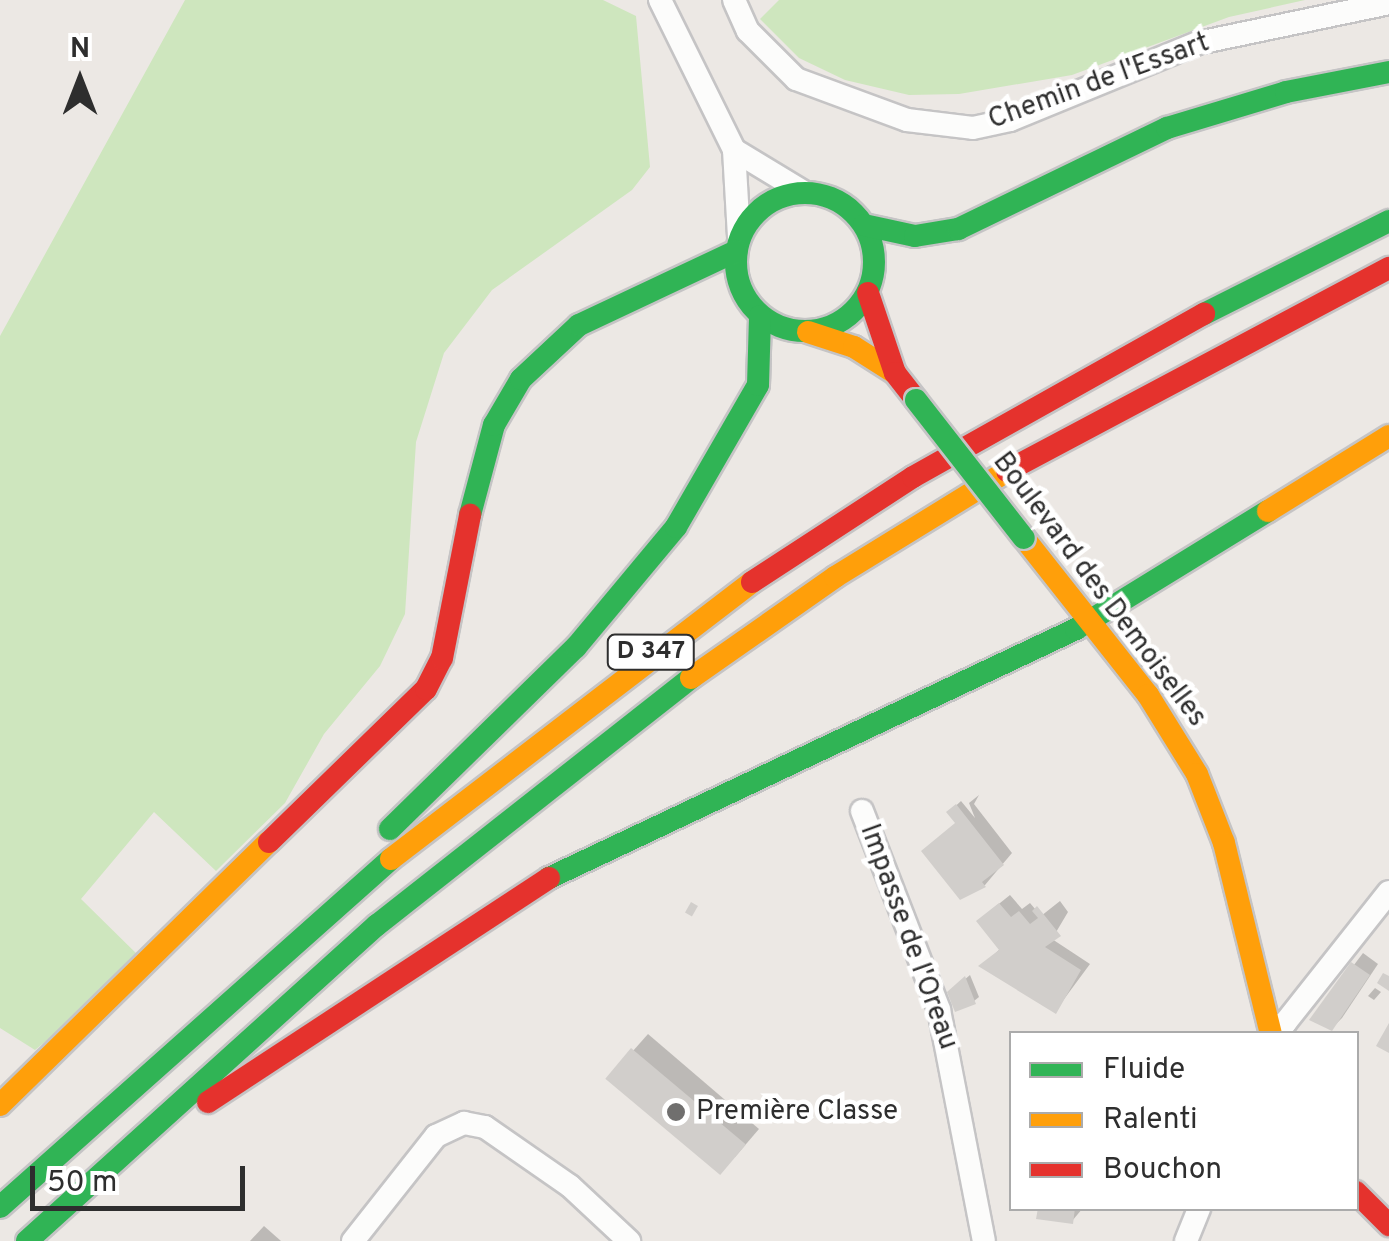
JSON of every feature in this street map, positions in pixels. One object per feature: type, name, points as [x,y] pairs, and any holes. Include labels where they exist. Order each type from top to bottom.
[{"type":"main road","points":[[864,225],[915,236],[958,229],[1167,128],[1286,92],[1389,72]]},
{"type":"main road","points":[[664,286],[723,291],[760,316],[808,332],[853,313],[868,293],[874,270],[864,225],[848,208],[805,193],[765,205],[738,244],[723,291]]},
{"type":"main road","name":"D 347","points":[[0,1207],[255,977],[520,750],[714,607],[914,476],[1106,364],[1389,221]]},
{"type":"main road","points":[[0,1105],[415,703],[442,658],[471,503],[494,425],[521,379],[579,325],[664,286],[738,244]]},
{"type":"main road","name":"D 347","points":[[27,1241],[460,854],[737,644],[1030,456],[1389,268]]},
{"type":"main road","name":"Boulevard des Demoiselles","points":[[868,293],[894,373]]},
{"type":"main road","points":[[255,977],[442,772],[576,647],[648,565],[749,404],[762,362],[760,316]]},
{"type":"main road","name":"Boulevard des Demoiselles","points":[[808,332],[854,347],[894,373],[1091,620],[1176,737],[1212,806],[1271,1031]]},
{"type":"main road","points":[[126,1151],[266,1067],[412,961],[536,884],[1091,620],[1389,436]]},
{"type":"main road","points":[[1359,1195],[1389,1225]]},
{"type":"street","points":[[660,0],[734,150],[738,244]]},
{"type":"street","name":"Chemin de l'Essart","points":[[734,0],[748,31],[796,79],[907,120],[973,128],[1010,120],[1198,44],[1389,3]]},
{"type":"street","points":[[734,150],[805,193]]},
{"type":"street","name":"Impasse de l'Oreau","points":[[862,812],[939,1010],[984,1241]]},
{"type":"street","points":[[1273,1031],[1285,1023],[1389,892]]},
{"type":"street","points":[[354,1241],[436,1136],[464,1123],[484,1127],[570,1186],[629,1241]]},
{"type":"street","points":[[1186,1241],[1198,1211]]},
{"type":"green space","points":[[185,0],[603,0],[636,16],[650,167],[632,190],[492,290],[444,353],[416,442],[405,614],[380,666],[324,734],[285,803],[216,871],[154,812],[81,899],[144,961],[35,1050],[0,1028],[0,336]]},
{"type":"green space","points":[[779,0],[1305,0],[1229,17],[1072,75],[959,94],[909,95],[845,80],[799,58],[760,19]]},
{"type":"building","points":[[956,804],[1004,865],[982,882],[986,887],[960,900],[921,851],[955,823],[946,812]]},
{"type":"building","points":[[691,902],[698,906],[692,916],[685,912]]},
{"type":"building","points":[[999,903],[1011,917],[1019,911],[1030,924],[1038,918],[1032,911],[1037,906],[1061,936],[1045,947],[1081,970],[1056,1014],[978,966],[999,950],[976,921]]},
{"type":"building","points":[[1351,962],[1370,975],[1332,1031],[1309,1020]]},
{"type":"building","points":[[1383,973],[1389,976],[1389,991],[1377,983]]},
{"type":"building","points":[[965,976],[976,1004],[955,1012],[947,992]]},
{"type":"building","points":[[1389,1023],[1389,1053],[1376,1046]]},
{"type":"building","name":"Première Classe","points":[[631,1048],[746,1144],[720,1175],[605,1079]]},
{"type":"building","points":[[1037,1211],[1075,1211],[1073,1224],[1036,1219]]},
{"type":"traffic: fast","points":[[864,225],[915,236],[958,229],[1167,128],[1286,92],[1389,72]]},
{"type":"traffic: fast","points":[[805,193],[831,198],[854,213],[869,236],[874,262],[869,288],[854,311],[831,326],[805,331],[779,326],[756,311],[741,288],[736,262],[741,236],[756,213],[779,198],[805,193]]},
{"type":"traffic: fast","points":[[1204,314],[1389,221]]},
{"type":"traffic: fast","points":[[470,515],[494,425],[521,379],[579,325],[736,251]]},
{"type":"traffic: fast","points":[[390,829],[576,647],[676,527],[758,385],[760,316]]},
{"type":"traffic: fast","points":[[916,400],[1024,538]]},
{"type":"traffic: fast","points":[[549,878],[1076,629],[1268,511]]},
{"type":"traffic: fast","points":[[27,1241],[377,925],[691,678]]},
{"type":"traffic: fast","points":[[0,1207],[391,859]]},
{"type":"traffic: slow","points":[[808,332],[854,347],[895,373]]},
{"type":"traffic: slow","points":[[1268,511],[1389,436]]},
{"type":"traffic: slow","points":[[691,678],[835,577],[1007,471]]},
{"type":"traffic: slow","points":[[1024,538],[1148,695],[1197,774],[1224,843],[1270,1031]]},
{"type":"traffic: slow","points":[[391,859],[752,582]]},
{"type":"traffic: slow","points":[[0,1105],[269,842]]},
{"type":"traffic: jam","points":[[1007,471],[1389,268]]},
{"type":"traffic: jam","points":[[868,293],[895,373],[916,400]]},
{"type":"traffic: jam","points":[[752,582],[913,477],[1204,314]]},
{"type":"traffic: jam","points":[[269,842],[426,689],[442,658],[470,515]]},
{"type":"traffic: jam","points":[[208,1102],[549,878]]},
{"type":"traffic: jam","points":[[1359,1195],[1389,1225]]},
{"type":"place","name":"Première Classe","points":[[676,1112]]}]
